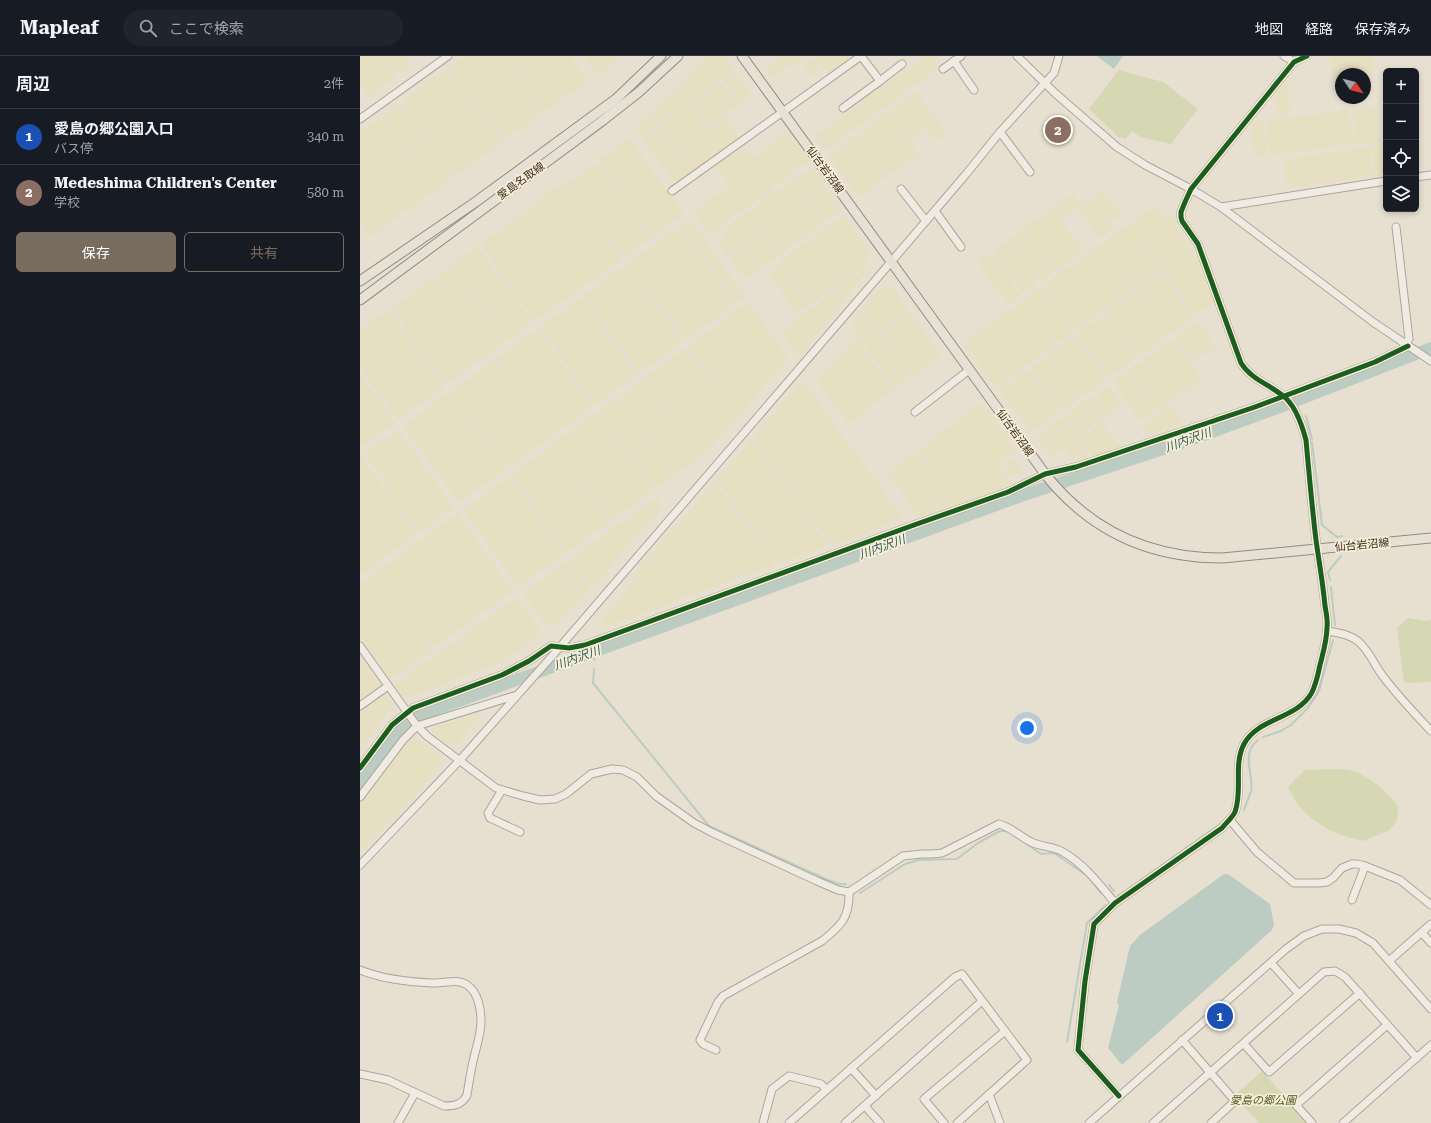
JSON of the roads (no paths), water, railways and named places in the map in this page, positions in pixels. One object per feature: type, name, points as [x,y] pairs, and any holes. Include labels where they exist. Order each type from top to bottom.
[{"type":"main road","name":"愛島名取線","points":[[360,281],[477,201],[610,104],[646,72],[661,56]]},
{"type":"main road","name":"愛島名取線","points":[[360,300],[602,121],[639,92],[678,56]]},
{"type":"main road","name":"仙台岩沼線","points":[[742,56],[1047,476],[1060,491],[1086,515],[1101,526],[1134,543],[1166,553],[1189,557],[1222,558],[1431,538]]},
{"type":"street","points":[[360,119],[448,56]]},
{"type":"street","points":[[672,191],[861,56],[880,81]]},
{"type":"street","points":[[943,69],[961,56]]},
{"type":"street","points":[[1017,56],[1045,84],[1117,147],[1145,165],[1191,189],[1221,208],[1367,317],[1429,360]]},
{"type":"street","points":[[360,865],[460,760],[935,211],[1000,132],[1045,84],[1054,73],[1058,56]]},
{"type":"street","points":[[1284,56],[1294,62]]},
{"type":"street","points":[[1119,1096],[1078,1050],[1085,981],[1094,924],[1115,903],[1222,828],[1230,820],[1235,812],[1238,797],[1239,764],[1241,750],[1245,742],[1266,724],[1298,708],[1307,699],[1315,684],[1326,641],[1327,631],[1324,589],[1306,440],[1301,422],[1293,408],[1284,397],[1252,376],[1246,371],[1241,363],[1198,244],[1181,217],[1181,212],[1191,189],[1294,62],[1307,56]]},
{"type":"street","points":[[954,61],[974,90]]},
{"type":"street","points":[[843,108],[902,64]]},
{"type":"street","points":[[1000,132],[1030,172]]},
{"type":"street","points":[[1419,177],[1431,175]]},
{"type":"street","points":[[1221,208],[1383,181]]},
{"type":"street","points":[[901,189],[926,221]]},
{"type":"street","points":[[935,211],[961,248]]},
{"type":"street","points":[[1396,227],[1409,346]]},
{"type":"street","points":[[360,768],[392,725],[409,713],[413,708],[509,671],[529,661],[551,646],[570,648],[585,645],[1008,492],[1047,476],[1284,397],[1375,362],[1409,346]]},
{"type":"street","points":[[915,412],[969,370]]},
{"type":"street","points":[[1327,631],[1346,634],[1365,648],[1394,690],[1431,731]]},
{"type":"street","points":[[360,646],[417,725],[427,736],[496,788],[523,796],[548,800],[555,799],[566,794],[591,774],[612,769],[623,770],[637,777],[656,796],[694,823],[817,881],[838,890],[849,892],[903,856],[942,853],[999,824],[1010,828],[1030,842],[1062,852],[1074,860],[1099,883],[1115,903]]},
{"type":"street","points":[[360,706],[388,686]]},
{"type":"street","points":[[360,797],[403,740],[417,725],[517,695]]},
{"type":"street","points":[[502,790],[488,813],[490,818],[520,832]]},
{"type":"street","points":[[1230,820],[1257,852],[1294,883],[1326,882],[1346,866],[1352,864],[1365,866],[1400,880],[1431,906]]},
{"type":"street","points":[[1352,900],[1365,866]]},
{"type":"street","points":[[716,1050],[703,1044],[700,1040],[718,1002],[723,996],[822,941],[831,934],[844,920],[848,912],[849,892]]},
{"type":"street","points":[[1389,961],[1431,924]]},
{"type":"street","points":[[1089,1123],[1286,949],[1304,936],[1322,929],[1339,929],[1356,933],[1373,943],[1431,1009]]},
{"type":"street","points":[[1422,933],[1431,943]]},
{"type":"street","points":[[1271,963],[1299,994]]},
{"type":"street","points":[[360,970],[394,979],[433,983],[460,982],[475,992],[480,1009],[480,1032],[464,1101],[452,1106],[444,1106],[388,1080],[360,1074]]},
{"type":"street","points":[[1153,1123],[1324,972],[1334,971],[1345,977],[1417,1058]]},
{"type":"street","points":[[789,1123],[955,976],[962,974],[1027,1060],[957,1123]]},
{"type":"street","points":[[1244,1044],[1269,1072],[1360,993]]},
{"type":"street","points":[[845,1123],[866,1106],[982,1001]]},
{"type":"street","points":[[1312,1123],[1296,1105],[1388,1025]]},
{"type":"street","points":[[944,1123],[924,1099],[1005,1031]]},
{"type":"street","points":[[1182,1040],[1236,1101],[1211,1123]]},
{"type":"street","points":[[1343,1123],[1431,1045]]},
{"type":"street","points":[[851,1068],[876,1096]]},
{"type":"street","points":[[763,1123],[772,1090],[789,1076],[821,1084],[826,1090]]},
{"type":"street","points":[[398,1123],[415,1093]]},
{"type":"street","points":[[990,1094],[1000,1123]]},
{"type":"street","points":[[866,1106],[880,1123]]},
{"type":"waterway","name":"川内沢川","points":[[360,784],[391,740],[407,722],[434,710],[1021,496],[1187,441],[1277,408],[1431,348]]},
{"type":"waterway","name":"川内沢川","points":[[1295,400],[1298,403]]},
{"type":"waterway","points":[[1306,416],[1312,439]]},
{"type":"waterway","points":[[1312,442],[1322,525],[1337,537],[1342,536]]},
{"type":"waterway","points":[[1330,580],[1328,572],[1341,556]]},
{"type":"waterway","points":[[1331,587],[1335,625]]},
{"type":"waterway","points":[[1263,737],[1281,731],[1291,725],[1308,708],[1319,691],[1333,640]]},
{"type":"waterway","name":"川内沢川","points":[[592,652],[594,660]]},
{"type":"waterway","points":[[594,669],[593,683],[709,826],[828,880],[839,884],[846,884]]},
{"type":"waterway","points":[[1244,810],[1251,791],[1249,764],[1250,751],[1258,740]]},
{"type":"waterway","points":[[1118,896],[1220,824]]},
{"type":"waterway","points":[[860,893],[905,864],[919,860],[957,859],[978,843],[1000,831],[1008,831],[1041,854],[1054,853],[1086,875]]},
{"type":"waterway","points":[[1089,878],[1101,893]]},
{"type":"waterway","points":[[1109,885],[1114,891]]},
{"type":"waterway","points":[[1067,1042],[1087,923],[1106,905]]},
{"type":"place","name":"Medeshima Children's Center","points":[[1058,130]]},
{"type":"place","name":"愛島の郷公園入口","points":[[1220,1016]]},
{"type":"park label","name":"愛島の郷公園","points":[[1263,1100]]}]
